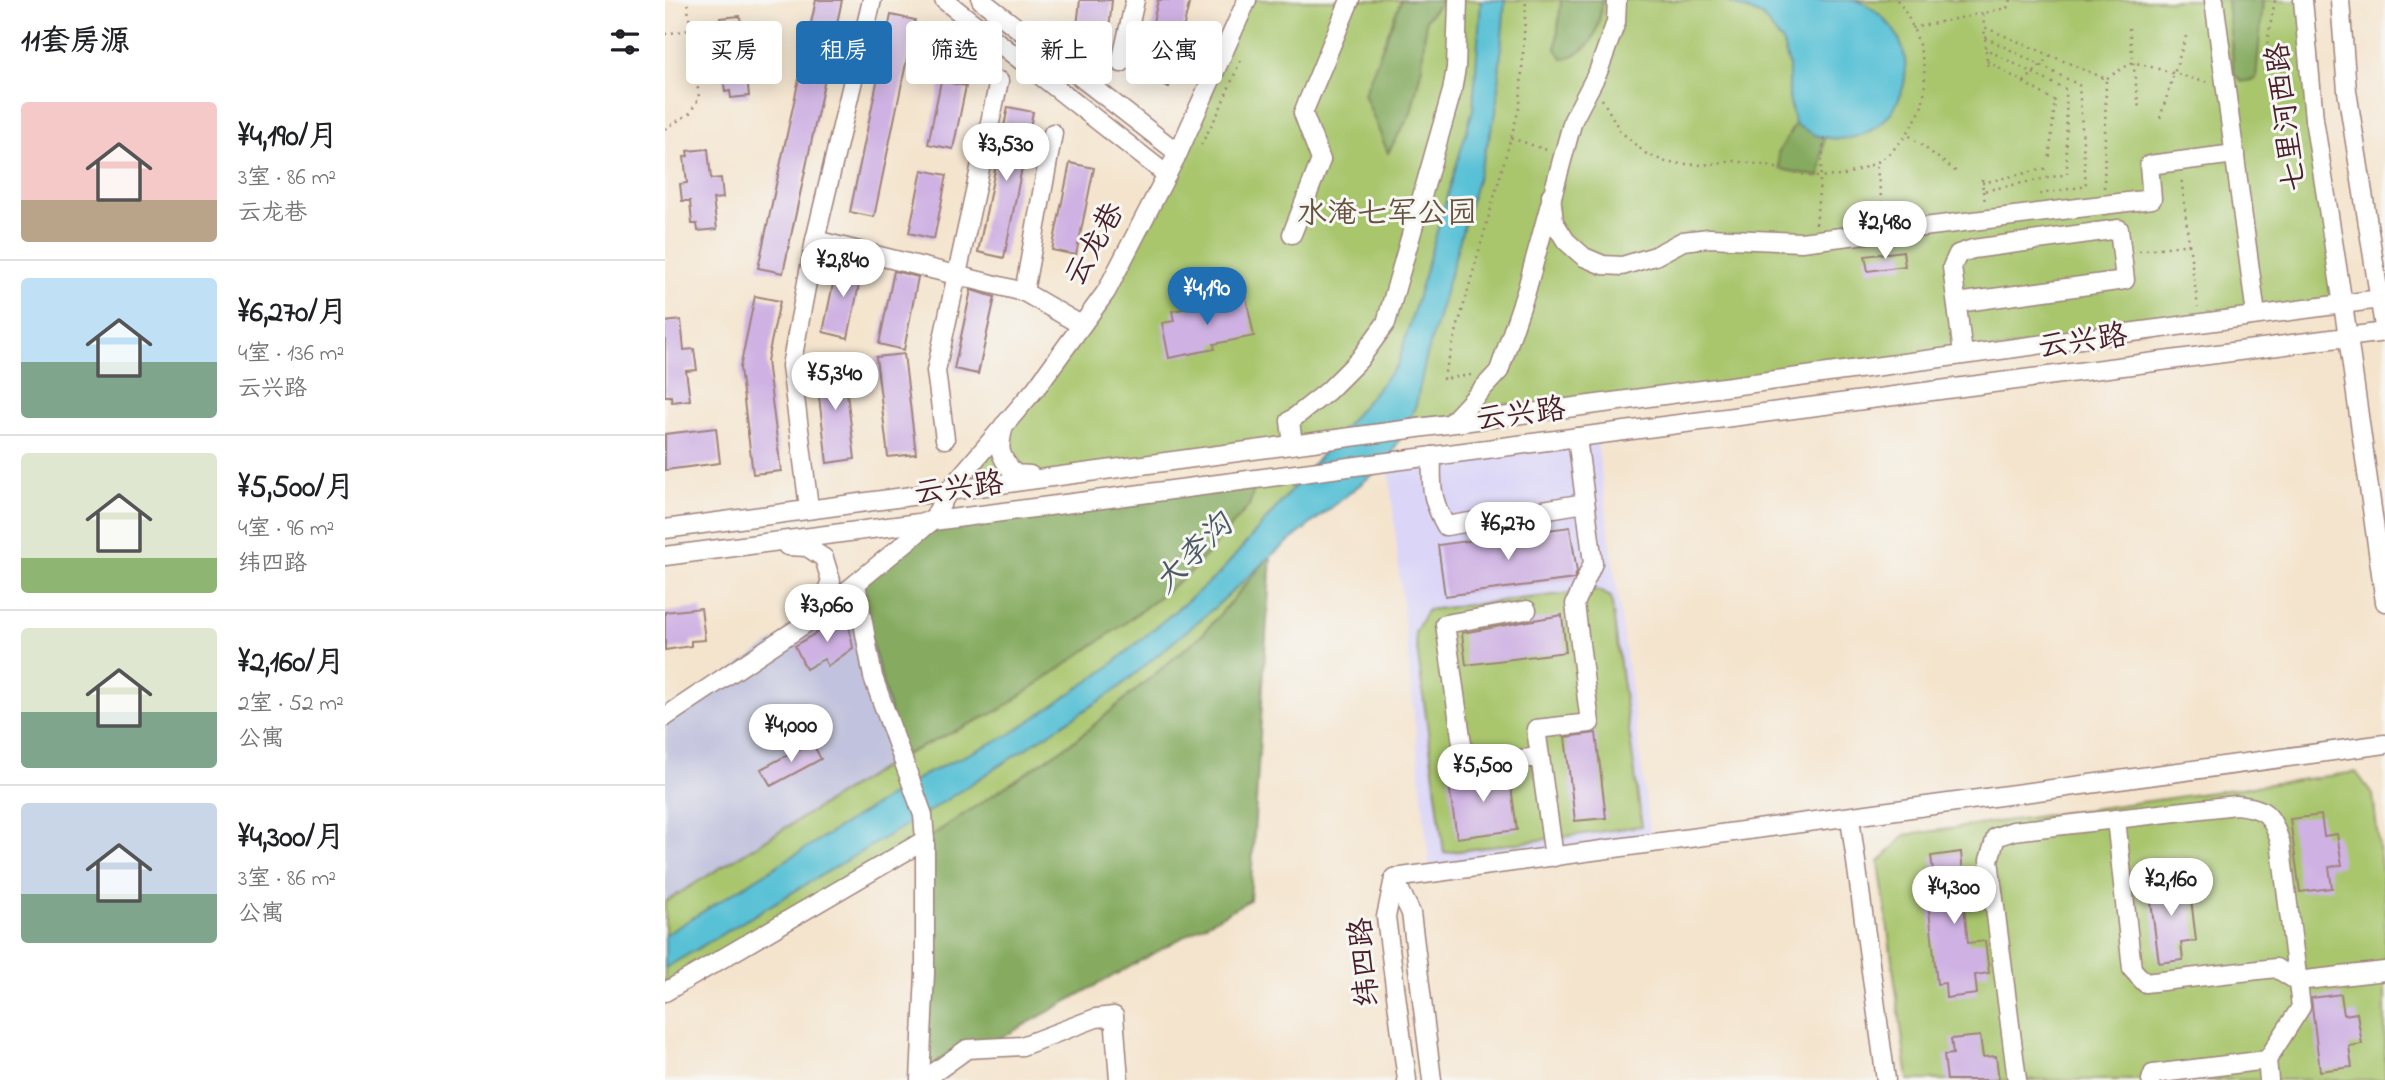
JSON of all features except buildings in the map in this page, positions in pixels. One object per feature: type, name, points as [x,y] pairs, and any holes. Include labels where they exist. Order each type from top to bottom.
[{"type":"street","points":[[809,508],[791,366],[815,240],[872,0]]},
{"type":"street","points":[[944,0],[1167,175]]},
{"type":"street","points":[[1121,63],[1135,0]]},
{"type":"street","name":"云龙巷","points":[[932,522],[949,490],[1036,388],[1105,292],[1178,153],[1247,0]]},
{"type":"street","points":[[1292,234],[1321,160],[1303,113],[1350,0]]},
{"type":"street","points":[[1299,443],[1290,421],[1328,391],[1359,360],[1386,323],[1452,91],[1456,68],[1458,0]]},
{"type":"street","points":[[1451,423],[1499,371],[1526,292],[1573,120],[1593,80],[1616,22],[1617,0]]},
{"type":"street","points":[[2214,0],[2256,315]]},
{"type":"street","name":"七里河西路","points":[[2303,0],[2313,119],[2348,337],[2385,602]]},
{"type":"street","name":"七里河西路","points":[[2340,0],[2347,91],[2385,332]]},
{"type":"street","points":[[983,1],[1178,153]]},
{"type":"street","points":[[945,439],[936,371],[998,84]]},
{"type":"street","points":[[1024,292],[1053,133]]},
{"type":"street","points":[[1551,195],[1554,222],[1566,242],[1584,257],[1602,265],[1622,266],[1655,256],[1683,242],[1709,238],[1755,242],[1814,241],[2152,199],[2148,165],[2235,154]]},
{"type":"street","points":[[1957,303],[2126,280],[2119,229],[1973,248],[1958,254],[1952,267],[1963,354]]},
{"type":"street","points":[[815,240],[1024,292],[1081,326]]},
{"type":"street","name":"云兴路","points":[[665,529],[2380,299]]},
{"type":"street","name":"云兴路","points":[[665,556],[2385,332]]},
{"type":"street","points":[[1005,424],[998,446],[1005,462],[1015,474],[1048,477]]},
{"type":"street","points":[[1554,857],[1537,729],[1590,723],[1575,604],[1593,563],[1577,437]]},
{"type":"street","points":[[1432,456],[1431,484],[1435,507],[1446,526],[1585,503]]},
{"type":"street","points":[[665,717],[815,617],[932,522]]},
{"type":"street","points":[[759,544],[807,547],[824,558],[831,581],[815,617]]},
{"type":"street","points":[[665,570],[676,565],[807,547]]},
{"type":"street","points":[[856,584],[873,677],[923,815],[925,973],[922,1080]]},
{"type":"street","points":[[1527,610],[1445,624],[1465,765],[1540,757]]},
{"type":"street","points":[[1394,878],[2385,744]]},
{"type":"street","points":[[2017,1080],[1989,860],[1996,837],[2013,831],[2236,805],[2257,807],[2272,818],[2280,841],[2301,1007],[2267,1059],[2269,1080]]},
{"type":"street","points":[[1850,818],[1886,1080]]},
{"type":"street","points":[[2116,819],[2132,970],[2145,983],[2276,968],[2297,981],[2385,971]]},
{"type":"street","points":[[665,992],[925,840]]},
{"type":"street","name":"纬四路","points":[[1394,878],[1386,917],[1407,1080]]},
{"type":"street","name":"纬四路","points":[[1394,878],[1411,913],[1432,1080]]},
{"type":"street","points":[[922,1080],[967,1049],[1022,1046],[1096,1018],[1114,1016],[1119,1080]]},
{"type":"street","points":[[2151,1080],[2153,1074],[2267,1059]]},
{"type":"path","points":[[687,0],[690,21]]},
{"type":"path","points":[[1499,371],[1443,379],[1520,105],[1526,0]]},
{"type":"path","points":[[1593,80],[1620,131],[1645,153],[1668,163],[1702,165],[1734,160],[1820,177],[1842,176],[1876,163],[1891,152],[1907,134],[1922,105],[1924,63],[1919,42],[1897,0]]},
{"type":"path","points":[[1912,28],[2007,8],[2011,0]]},
{"type":"path","points":[[2270,106],[2264,60],[2275,0]]},
{"type":"path","points":[[1983,13],[1988,68]]},
{"type":"path","points":[[1984,27],[2106,79]]},
{"type":"path","points":[[2129,28],[2139,109]]},
{"type":"path","points":[[665,34],[686,31]]},
{"type":"path","points":[[2160,118],[2187,33]]},
{"type":"path","points":[[1985,37],[2079,85],[2086,186],[2036,195]]},
{"type":"path","points":[[1983,191],[2067,174],[2066,90],[1986,50]]},
{"type":"path","points":[[2024,82],[2051,55]]},
{"type":"path","points":[[1987,61],[2055,101],[2049,162]]},
{"type":"path","points":[[2106,79],[2133,62],[2206,82]]},
{"type":"path","points":[[2103,205],[2106,79]]},
{"type":"path","points":[[665,128],[690,113],[699,98],[697,84]]},
{"type":"path","points":[[1907,134],[1958,173]]},
{"type":"path","points":[[1814,241],[1824,137]]},
{"type":"path","points":[[1511,138],[1563,155]]},
{"type":"path","points":[[2179,160],[2200,323]]},
{"type":"path","points":[[1876,163],[1883,210]]},
{"type":"path","points":[[1986,204],[1982,181],[2048,168]]},
{"type":"path","points":[[2122,253],[2189,244]]},
{"type":"shaded area","points":[[1596,435],[1652,844],[1430,873],[1388,462]]},
{"type":"shaded area","points":[[856,584],[902,756],[665,902],[665,717]]},
{"type":"green space","name":"水淹七军公园","points":[[1247,0],[2303,0],[2342,303],[949,490],[1106,291],[1206,84],[1222,84],[1222,52]]},
{"type":"green space","points":[[1401,0],[1443,0],[1426,19],[1422,66],[1411,113],[1388,153],[1364,94]]},
{"type":"green space","points":[[1561,0],[1603,0],[1597,29],[1589,44],[1583,50],[1563,59],[1556,49]]},
{"type":"green space","points":[[2227,0],[2263,0],[2256,79],[2242,82],[2234,74]]},
{"type":"green space","points":[[1795,124],[1824,137],[1820,177],[1780,169],[1778,153]]},
{"type":"green space","points":[[1388,462],[1271,555],[1203,634],[1077,739],[925,840],[665,989],[665,902],[902,756],[1000,710],[1257,479]]},
{"type":"green space","points":[[1257,479],[1249,506],[1191,572],[1124,624],[1000,710],[902,756],[856,584],[932,521]]},
{"type":"green space","points":[[1271,555],[1250,900],[925,1080],[925,840],[1077,739],[1203,634]]},
{"type":"green space","points":[[1597,590],[1611,597],[1642,826],[1444,853],[1415,633],[1427,610]]},
{"type":"green space","points":[[2356,772],[2373,795],[2385,900],[2385,1080],[1908,1080],[1879,862],[1905,835]]},
{"type":"water","points":[[1481,0],[1505,0],[1496,113],[1425,362],[1416,405],[1388,462],[1272,555],[1214,608],[1116,690],[923,815],[665,968],[665,935],[924,775],[1009,735],[1105,670],[1219,574],[1398,364],[1473,109]]},
{"type":"water","points":[[1723,0],[1854,0],[1872,8],[1897,36],[1905,58],[1905,80],[1898,102],[1885,119],[1867,132],[1845,139],[1819,136],[1795,124],[1789,98],[1789,65],[1782,42],[1762,16]]},
{"type":"water label","name":"大李沟","points":[[1195,555]]}]
